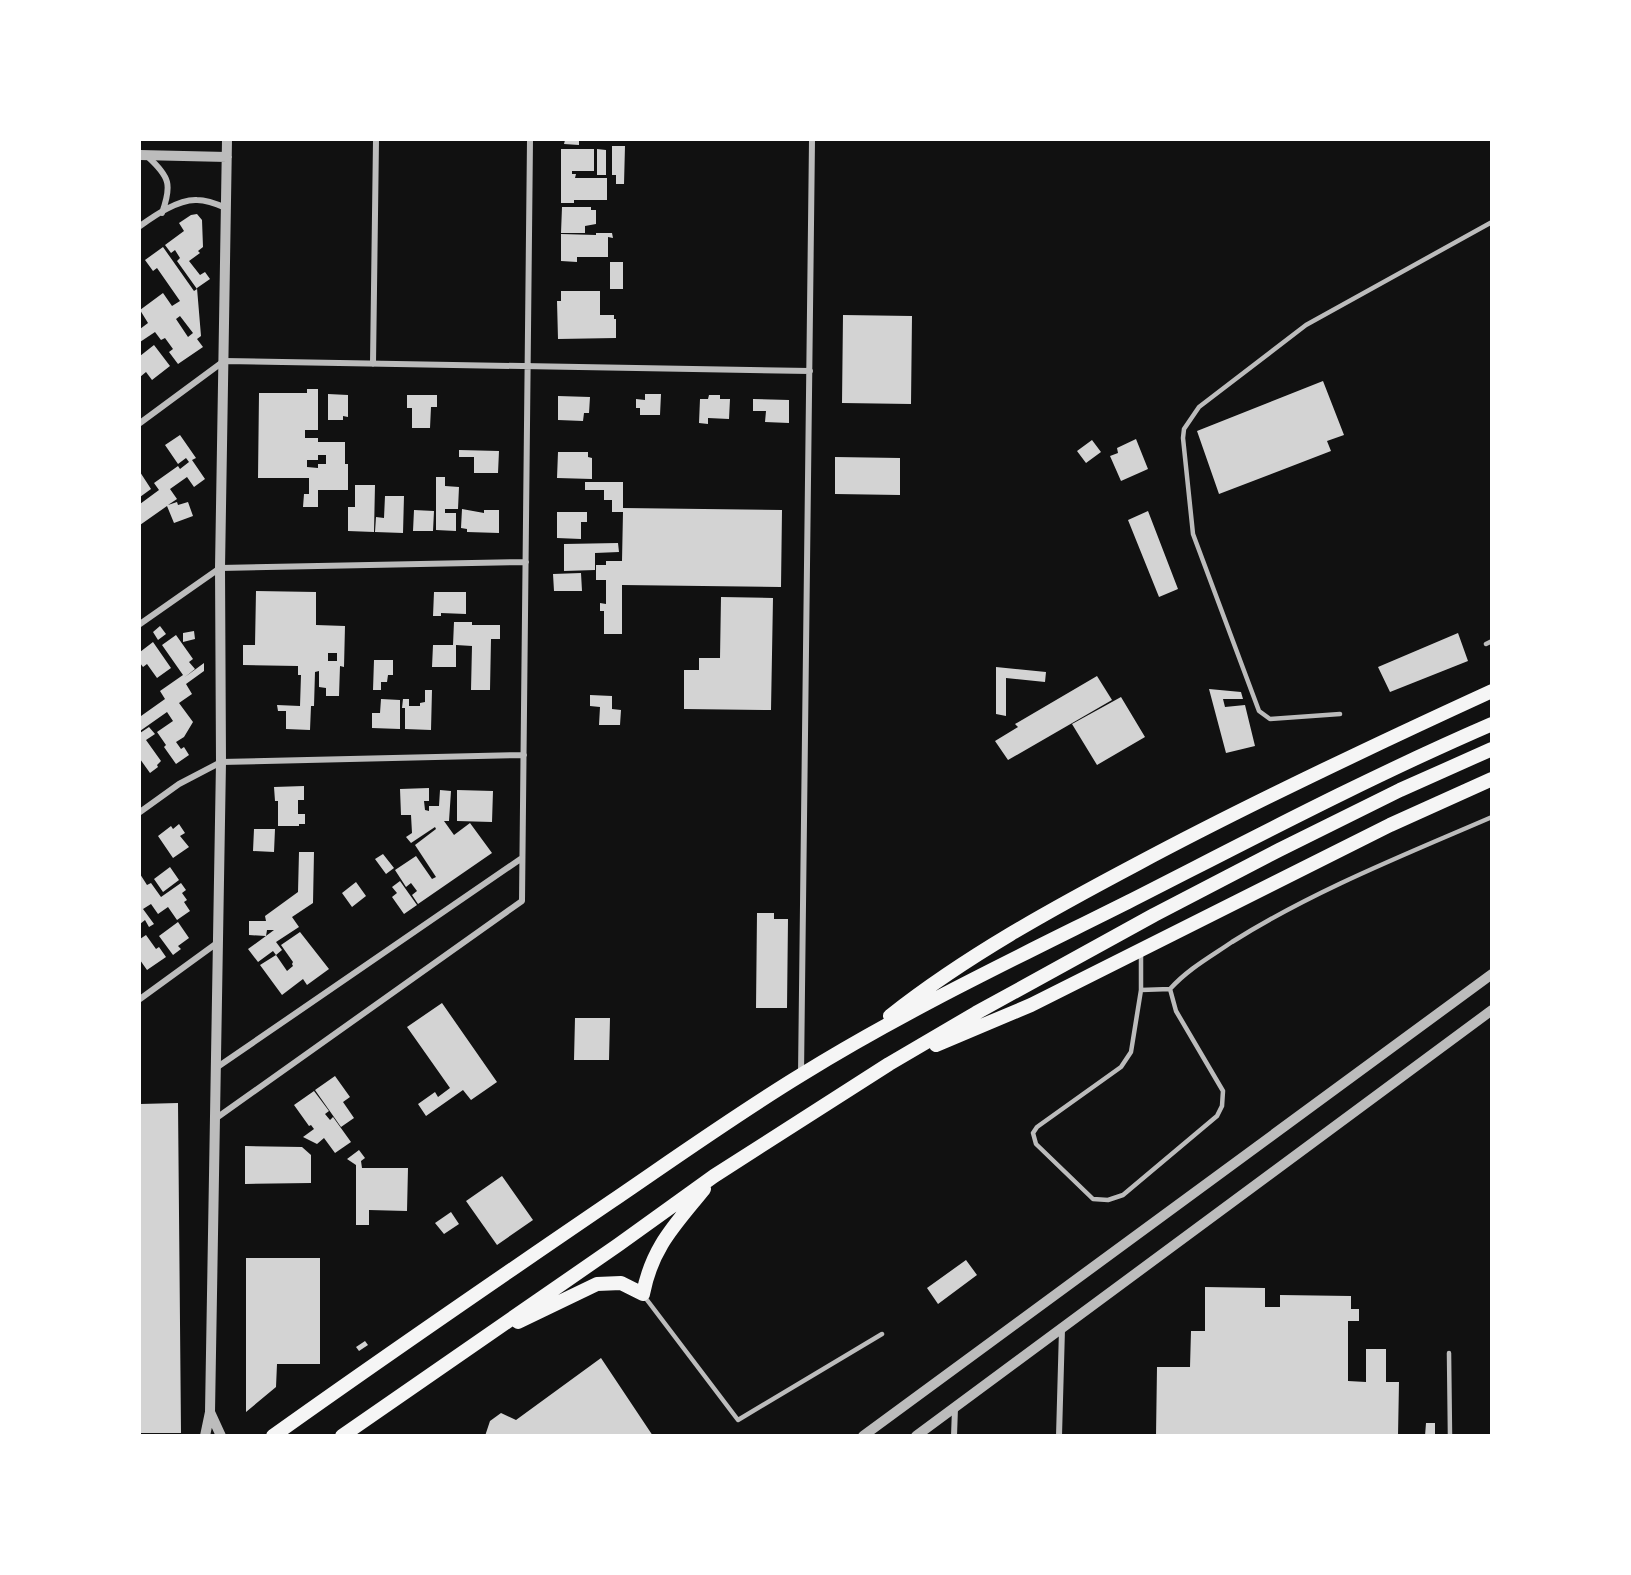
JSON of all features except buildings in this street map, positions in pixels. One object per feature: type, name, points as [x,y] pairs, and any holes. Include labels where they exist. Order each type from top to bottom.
[{"type":"highway","points":[[862,1039],[928,986],[1054,908],[1341,760],[1491,691]]},
{"type":"highway","points":[[273,1436],[440,1318],[801,1075],[862,1039],[993,968],[1258,834],[1391,769],[1491,724]]},
{"type":"highway","points":[[342,1436],[714,1176],[890,1064],[976,1013],[1154,915],[1400,790],[1491,749]]},
{"type":"highway","points":[[890,1064],[1031,1005],[1389,825],[1491,780]]},
{"type":"highway","points":[[471,1346],[597,1284],[621,1283],[643,1294],[652,1264],[666,1235],[714,1176]]},
{"type":"street","points":[[205,1436],[210,1412],[216,1068],[221,762],[220,568],[227,140]]},
{"type":"street","points":[[374,364],[376,140]]},
{"type":"street","points":[[215,1119],[522,901],[530,140]]},
{"type":"street","points":[[801,1075],[812,140]]},
{"type":"street","points":[[143,155],[227,157]]},
{"type":"street","points":[[143,155],[160,168],[167,180],[169,193],[161,214]]},
{"type":"street","points":[[140,226],[182,202],[196,200],[226,208]]},
{"type":"street","points":[[140,423],[224,361],[810,371]]},
{"type":"street","points":[[140,624],[220,568],[526,562]]},
{"type":"street","points":[[140,812],[179,784],[221,762],[524,755]]},
{"type":"street","points":[[216,1068],[522,858]]},
{"type":"street","points":[[140,999],[217,943]]},
{"type":"street","points":[[862,1436],[1491,974]]},
{"type":"street","points":[[916,1436],[1491,1010]]},
{"type":"street","points":[[1059,1436],[1062,1329]]},
{"type":"street","points":[[954,1436],[955,1408]]},
{"type":"street","points":[[210,1412],[221,1436]]},
{"type":"lane","points":[[1340,714],[1270,719],[1259,711],[1193,534],[1182,438],[1184,429],[1199,407],[1305,325],[1491,222]]},
{"type":"lane","points":[[1141,990],[1170,989],[1184,973],[1258,926],[1373,868],[1491,817]]},
{"type":"lane","points":[[1140,950],[1141,990],[1131,1052],[1121,1067],[1037,1127],[1033,1133],[1035,1144],[1093,1199],[1108,1200],[1124,1195],[1217,1116],[1222,1106],[1223,1091],[1176,1011],[1170,989]]},
{"type":"lane","points":[[643,1294],[738,1420],[882,1334]]},
{"type":"lane","points":[[1449,1353],[1450,1436]]}]
